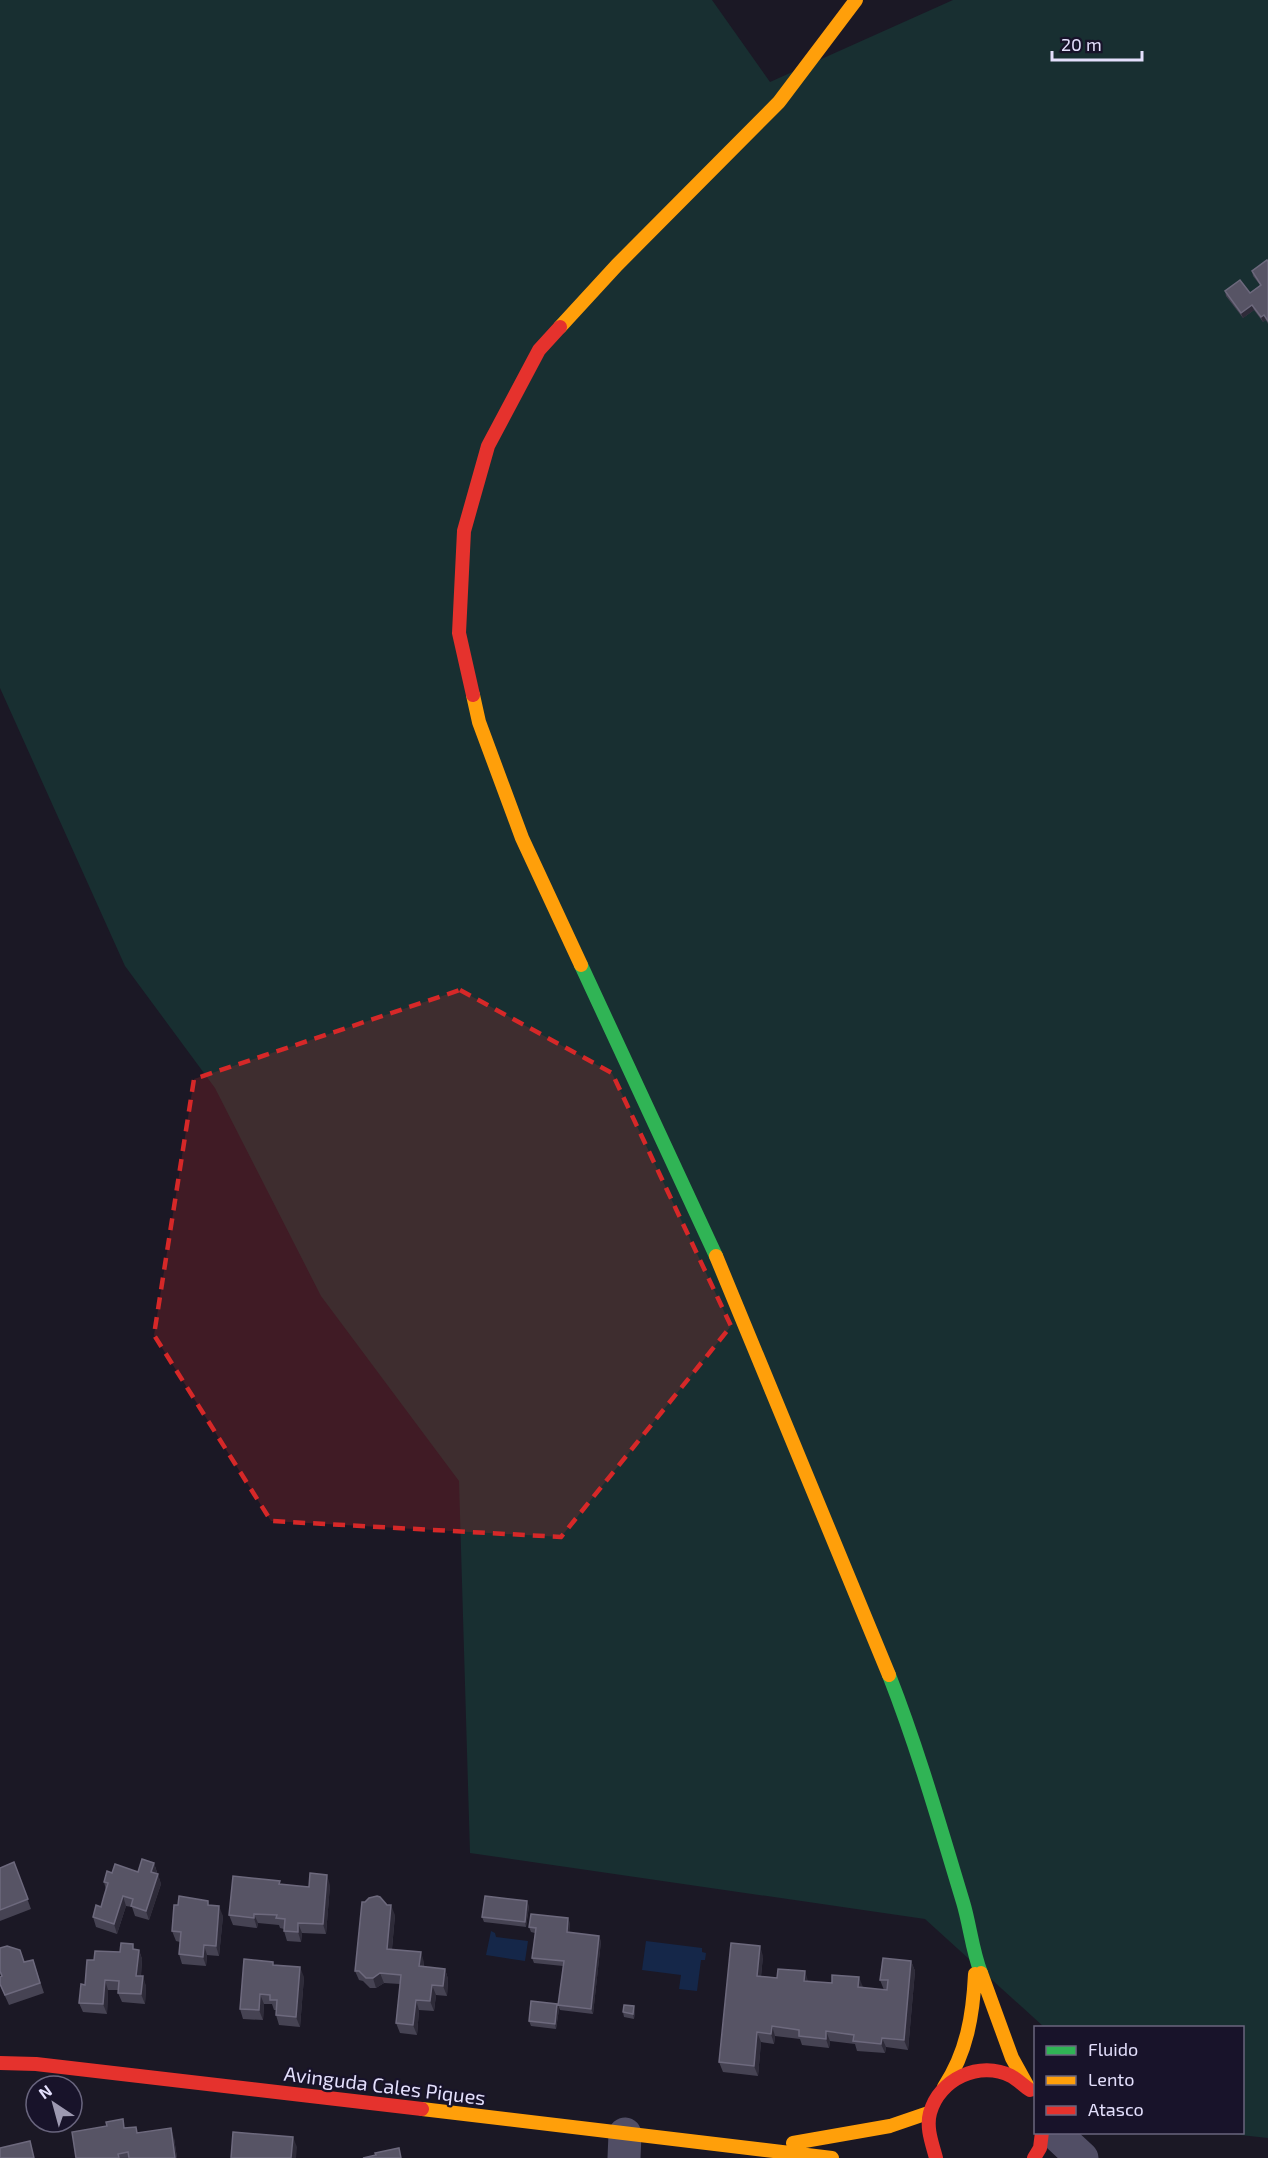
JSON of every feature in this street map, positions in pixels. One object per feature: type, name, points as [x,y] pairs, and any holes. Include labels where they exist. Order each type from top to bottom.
[{"type":"street","points":[[856,0],[779,102],[617,265],[539,350],[488,446],[464,531],[459,633],[479,722],[522,838],[716,1255],[891,1681],[932,1797],[968,1919],[976,1960],[1008,2049],[1032,2092]]},
{"type":"street","points":[[944,2087],[956,2071],[966,2048],[973,2009],[976,1960]]},
{"type":"street","name":"Avinguda Cales Piques","points":[[0,2063],[36,2064],[624,2146],[765,2148],[832,2158]]},
{"type":"street","points":[[936,2158],[928,2143],[928,2113],[938,2092],[957,2076],[983,2068],[1017,2078],[1032,2092]]},
{"type":"street","name":"Avinguda Cales Piques","points":[[765,2148],[890,2126],[928,2113]]},
{"type":"street","points":[[1034,2158],[1040,2148],[1042,2134]]},
{"type":"street","points":[[1055,2134],[1082,2158]]},
{"type":"highlighted area","points":[[460,990],[612,1073],[731,1326],[561,1537],[271,1521],[154,1335],[194,1079]]},
{"type":"green space","points":[[0,0],[712,0],[770,82],[953,0],[1268,0],[1268,2138],[1231,2134],[1244,2134],[1244,2026],[1043,2026],[925,1919],[470,1853],[459,1481],[321,1296],[215,1088],[125,966],[0,688]]},
{"type":"water","points":[[491,1931],[496,1937],[528,1941],[525,1961],[486,1955]]},
{"type":"water","points":[[646,1941],[702,1948],[702,1952],[706,1953],[705,1960],[701,1960],[697,1991],[679,1989],[681,1975],[642,1970]]},
{"type":"building","points":[[1267,260],[1268,321],[1264,315],[1261,317],[1252,305],[1241,313],[1225,291],[1240,280],[1250,293],[1261,285],[1252,271]]},
{"type":"building","points":[[142,1859],[154,1863],[151,1872],[158,1874],[146,1911],[131,1906],[133,1899],[123,1896],[114,1924],[93,1917],[96,1905],[101,1907],[108,1883],[104,1882],[107,1871],[112,1873],[115,1864],[138,1872]]},
{"type":"building","points":[[14,1862],[28,1899],[0,1910],[0,1868]]},
{"type":"building","points":[[310,1873],[327,1875],[323,1924],[298,1923],[298,1932],[284,1931],[285,1919],[276,1918],[277,1915],[254,1914],[254,1918],[229,1915],[233,1876],[309,1887]]},
{"type":"building","points":[[179,1896],[208,1901],[208,1905],[219,1906],[216,1946],[204,1945],[203,1957],[179,1954],[181,1932],[172,1931],[174,1905],[178,1905]]},
{"type":"building","points":[[377,1896],[387,1905],[391,1905],[387,1949],[421,1952],[419,1966],[445,1969],[443,1986],[432,1985],[430,2001],[416,2000],[413,2025],[396,2023],[401,1975],[380,1973],[373,1978],[366,1978],[359,1971],[355,1971],[362,1902]]},
{"type":"building","points":[[485,1896],[527,1901],[525,1922],[482,1917]]},
{"type":"building","points":[[531,1914],[568,1918],[567,1932],[599,1936],[591,2009],[558,2005],[564,1961],[532,1958],[536,1928],[529,1927]]},
{"type":"building","points":[[121,1943],[133,1944],[133,1949],[139,1950],[136,1976],[143,1976],[141,1994],[118,1993],[119,1981],[105,1980],[103,2004],[79,2003],[81,1984],[85,1985],[87,1960],[94,1960],[95,1951],[120,1952]]},
{"type":"building","points":[[731,1943],[760,1946],[757,1976],[777,1978],[778,1969],[805,1971],[804,1981],[832,1983],[832,1975],[859,1977],[858,1987],[887,1990],[888,1980],[880,1980],[883,1958],[911,1961],[904,2040],[882,2038],[881,2044],[853,2041],[854,2035],[826,2031],[826,2039],[799,2036],[799,2030],[772,2026],[771,2034],[757,2032],[754,2066],[719,2062]]},
{"type":"building","points":[[7,1946],[20,1950],[24,1962],[33,1960],[40,1983],[5,1995],[0,1984],[2,1976],[0,1948]]},
{"type":"building","points":[[244,1959],[273,1962],[273,1965],[300,1967],[296,2017],[276,2015],[277,2000],[270,2000],[270,1995],[260,1994],[259,2010],[240,2009]]},
{"type":"building","points":[[531,2001],[557,2004],[555,2024],[529,2021]]},
{"type":"building","points":[[624,2005],[634,2006],[633,2014],[623,2012]]},
{"type":"building","points":[[123,2119],[124,2128],[136,2127],[137,2133],[171,2128],[175,2158],[129,2158],[128,2152],[118,2154],[119,2158],[76,2158],[72,2134],[84,2134],[84,2130],[107,2126],[106,2122]]},
{"type":"building","points":[[233,2132],[293,2137],[291,2158],[231,2158]]},
{"type":"building","points":[[30,2141],[34,2158],[0,2158],[0,2148]]},
{"type":"building","points":[[399,2148],[401,2158],[363,2158],[376,2155],[375,2153]]},
{"type":"traffic: fast","points":[[581,965],[716,1256]]},
{"type":"traffic: fast","points":[[889,1675],[910,1731],[937,1816],[963,1902],[981,1973]]},
{"type":"traffic: slow","points":[[560,327],[617,265],[779,102],[856,0]]},
{"type":"traffic: slow","points":[[473,695],[479,722],[522,838],[581,965]]},
{"type":"traffic: slow","points":[[716,1256],[889,1675]]},
{"type":"traffic: slow","points":[[981,1973],[1012,2058],[1028,2087]]},
{"type":"traffic: slow","points":[[944,2087],[958,2060],[967,2033],[973,2004],[975,1974]]},
{"type":"traffic: slow","points":[[422,2109],[832,2158]]},
{"type":"traffic: slow","points":[[793,2143],[890,2126],[928,2113]]},
{"type":"traffic: jam","points":[[473,695],[459,633],[464,531],[488,446],[539,350],[560,327]]},
{"type":"traffic: jam","points":[[0,2063],[36,2064],[422,2109]]},
{"type":"traffic: jam","points":[[936,2158],[929,2130],[930,2113],[935,2101],[951,2082],[962,2076],[987,2070],[1011,2076],[1030,2090]]},
{"type":"traffic: jam","points":[[1034,2158],[1040,2148],[1042,2134]]}]
